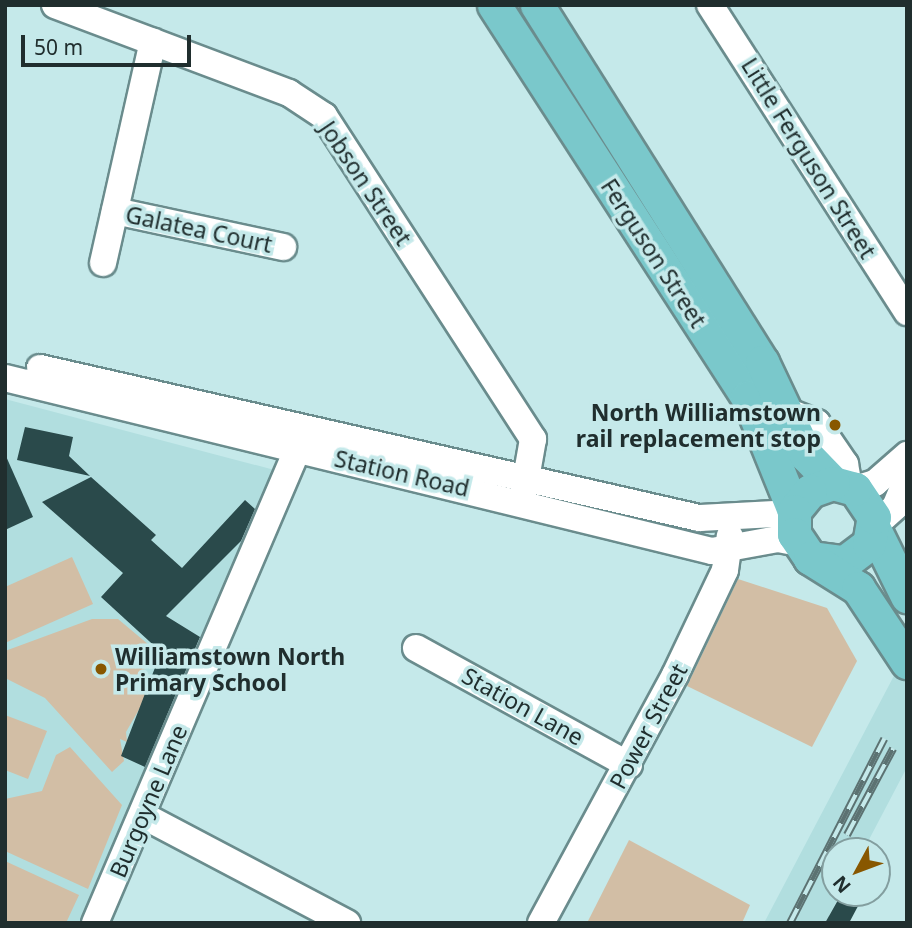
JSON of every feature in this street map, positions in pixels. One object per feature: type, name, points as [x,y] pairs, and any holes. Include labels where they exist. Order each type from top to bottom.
[{"type":"main road","points":[[500,15],[537,6]]},
{"type":"main road","name":"Ferguson Street","points":[[537,6],[786,411],[806,455],[846,486]]},
{"type":"main road","name":"Ferguson Street","points":[[500,15],[748,397],[799,532]]},
{"type":"main road","points":[[799,532],[810,491],[846,486],[869,503],[874,527],[907,596]]},
{"type":"main road","points":[[799,532],[832,564],[852,559],[874,527]]},
{"type":"main road","points":[[799,532],[859,587],[907,662]]},
{"type":"street","name":"Jobson Street","points":[[55,5],[289,93],[324,116],[528,430],[535,450],[524,488]]},
{"type":"street","name":"Little Ferguson Street","points":[[709,5],[907,312]]},
{"type":"street","name":"Galatea Court","points":[[103,263],[153,42]]},
{"type":"street","name":"Galatea Court","points":[[115,211],[283,247]]},
{"type":"street","name":"Station Road","points":[[5,361],[303,438]]},
{"type":"street","name":"Station Road","points":[[5,378],[303,438],[524,488],[799,532]]},
{"type":"street","name":"Burgoyne Lane","points":[[95,923],[303,438]]},
{"type":"street","points":[[846,486],[875,483],[907,455]]},
{"type":"street","points":[[874,527],[894,507],[907,479]]},
{"type":"street","name":"Station Road","points":[[524,488],[728,552],[799,532]]},
{"type":"street","name":"Power Street","points":[[541,923],[629,765],[725,570],[732,522]]},
{"type":"street","name":"Station Lane","points":[[416,648],[629,765]]},
{"type":"street","points":[[142,815],[347,923]]},
{"type":"shaded area","name":"Williamstown North Primary School","points":[[5,399],[282,472],[88,923],[5,923]]},
{"type":"shaded area","points":[[72,557],[93,604],[5,643],[5,587]]},
{"type":"shaded area","points":[[738,579],[827,608],[857,661],[812,747],[687,686]]},
{"type":"shaded area","points":[[92,619],[118,619],[155,650],[144,670],[152,687],[126,732],[127,742],[120,739],[124,761],[112,772],[45,698],[5,678],[5,651]]},
{"type":"shaded area","points":[[907,651],[905,771],[870,837],[821,837],[821,907],[834,907],[825,923],[764,923]]},
{"type":"shaded area","points":[[5,715],[47,731],[28,779],[5,770]]},
{"type":"shaded area","points":[[70,747],[122,805],[88,889],[5,851],[5,799],[42,791],[56,755]]},
{"type":"shaded area","points":[[629,840],[750,905],[742,923],[587,923]]},
{"type":"shaded area","points":[[5,861],[79,895],[66,923],[5,923]]},
{"type":"building","points":[[25,427],[73,437],[69,456],[90,476],[17,460]]},
{"type":"building","points":[[5,454],[33,517],[5,530]]},
{"type":"building","points":[[91,477],[156,535],[151,540],[182,568],[245,500],[255,509],[241,541],[166,616],[200,637],[145,767],[121,756],[161,652],[101,597],[123,573],[42,502]]},
{"type":"building","points":[[834,907],[858,907],[849,923],[825,923]]},
{"type":"railway","points":[[790,923],[884,739]]},
{"type":"railway","points":[[847,835],[893,749]]},
{"type":"place","name":"North Williamstown rail replacement stop","points":[[835,425]]},
{"type":"place","name":"Williamstown North Primary School","points":[[101,669]]}]
